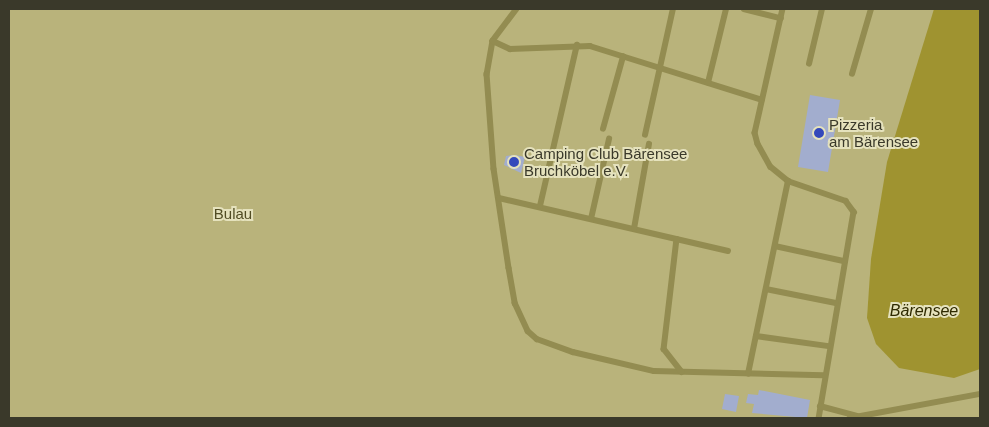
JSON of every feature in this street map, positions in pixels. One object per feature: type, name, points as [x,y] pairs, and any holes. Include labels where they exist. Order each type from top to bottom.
[{"type":"lane","points":[[517,9],[493,41],[487,74],[499,198],[515,304],[528,331],[536,339],[573,352],[654,371],[823,375]]},
{"type":"lane","points":[[645,135],[673,9]]},
{"type":"lane","points":[[708,83],[726,9]]},
{"type":"lane","points":[[744,9],[781,18]]},
{"type":"lane","points":[[783,9],[755,133],[758,144],[771,167],[788,181],[852,206],[823,375],[819,418]]},
{"type":"lane","points":[[809,64],[822,9]]},
{"type":"lane","points":[[852,74],[871,9]]},
{"type":"lane","points":[[493,41],[510,49],[576,45],[623,57],[659,70],[762,100]]},
{"type":"lane","points":[[540,206],[576,45]]},
{"type":"lane","points":[[603,129],[623,57]]},
{"type":"lane","points":[[591,219],[609,139]]},
{"type":"lane","points":[[634,229],[649,144]]},
{"type":"lane","points":[[748,374],[788,181]]},
{"type":"lane","points":[[499,198],[728,251]]},
{"type":"lane","points":[[676,239],[664,349],[682,372]]},
{"type":"lane","points":[[775,246],[844,261]]},
{"type":"lane","points":[[766,289],[836,303]]},
{"type":"lane","points":[[756,336],[828,346]]},
{"type":"lane","points":[[850,418],[900,412],[980,394]]},
{"type":"lane","points":[[820,406],[857,416]]},
{"type":"green space","name":"Bulau","points":[[9,9],[980,9],[980,418],[9,418]]},
{"type":"water","name":"Bärensee","points":[[934,9],[980,9],[980,369],[954,378],[899,368],[876,344],[867,318],[871,259],[887,162]]},
{"type":"building","name":"Pizzeria am Bärensee","points":[[810,95],[840,100],[828,172],[798,167]]},
{"type":"building","name":"Camping Club Bärensee Bruchköbel e.V.","points":[[506,156],[525,157],[521,173],[504,165]]},
{"type":"building","points":[[759,390],[810,400],[807,418],[752,413],[754,404],[746,403],[748,394],[758,395]]},
{"type":"building","points":[[725,394],[739,396],[736,412],[722,409]]},
{"type":"place","name":"Pizzeria am Bärensee","points":[[819,133]]},
{"type":"place","name":"Camping Club Bärensee Bruchköbel e.V.","points":[[514,162]]}]
